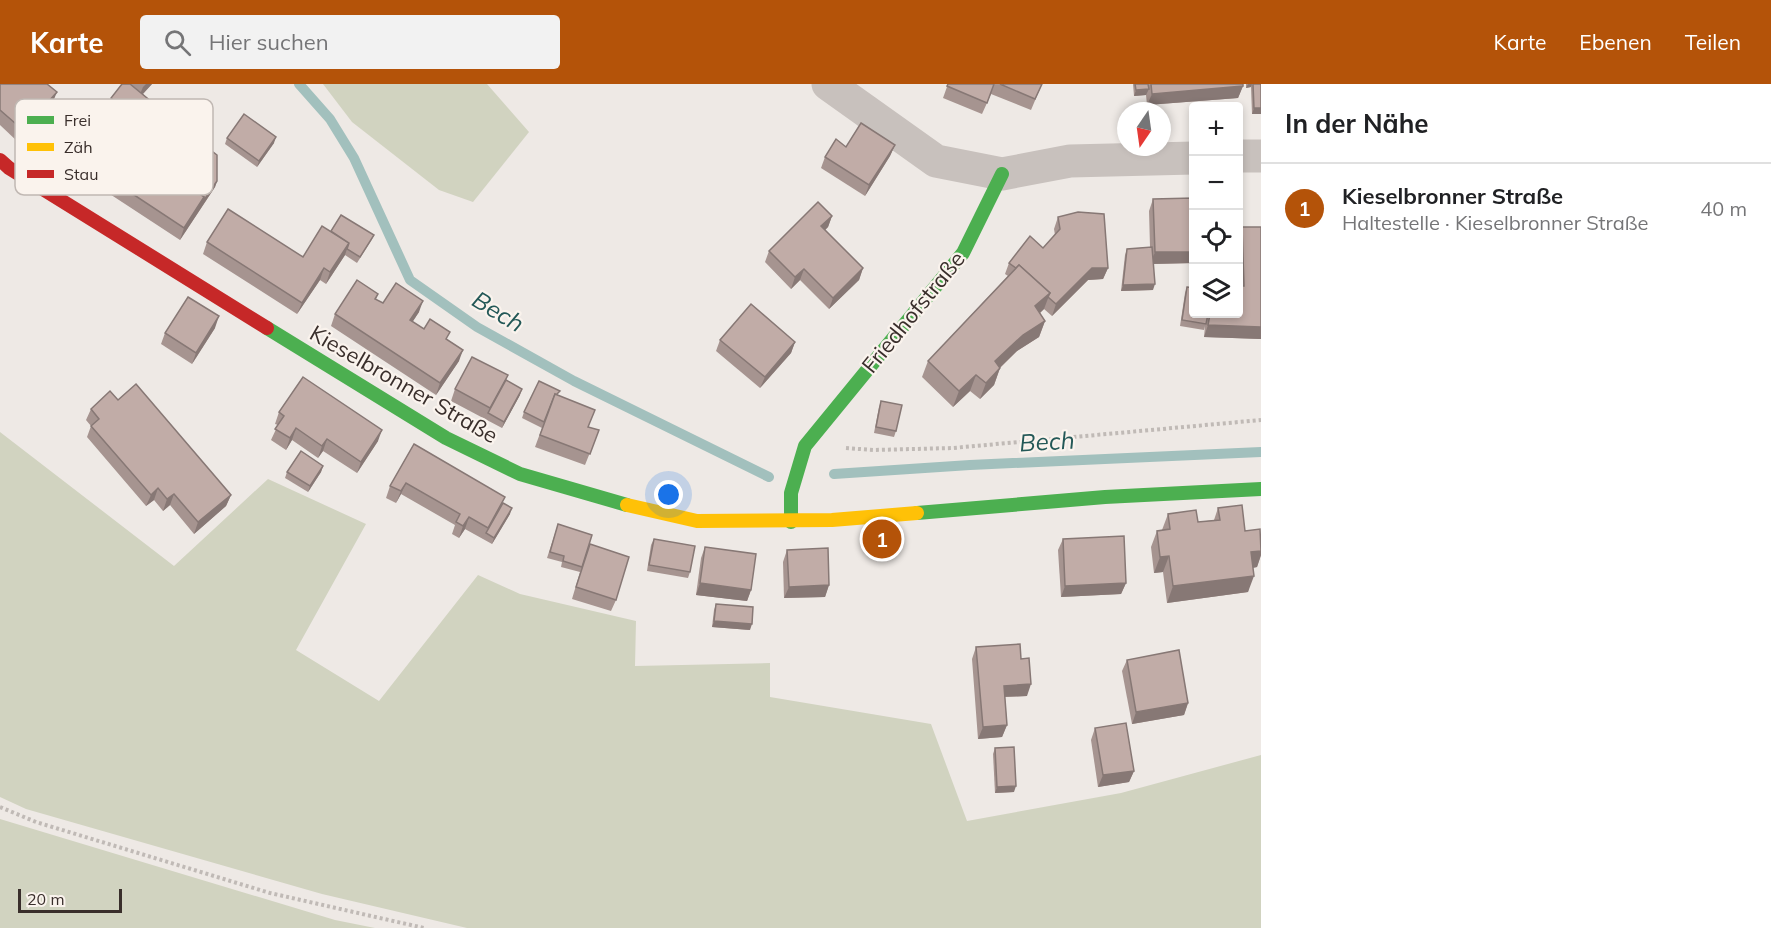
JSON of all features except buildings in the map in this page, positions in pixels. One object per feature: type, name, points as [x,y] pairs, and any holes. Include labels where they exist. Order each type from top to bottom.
[{"type":"main road","name":"Kieselbronner Straße","points":[[0,160],[15,171]]},
{"type":"main road","name":"Friedhofstraße","points":[[791,522],[791,493],[805,446],[963,253],[1002,174]]},
{"type":"main road","name":"Kieselbronner Straße","points":[[53,195],[446,438],[519,474],[606,500],[697,521],[791,522],[1105,497],[1261,489]]},
{"type":"street","points":[[828,84],[936,161],[1002,174],[1070,161],[1189,158]]},
{"type":"street","points":[[868,84],[903,113],[936,161]]},
{"type":"street","points":[[1243,156],[1261,156]]},
{"type":"path","points":[[805,446],[873,450],[953,448],[1261,420]]},
{"type":"path","points":[[0,807],[36,822],[270,893],[424,928]]},
{"type":"green space","points":[[323,84],[487,84],[529,132],[473,202],[439,190],[352,122]]},
{"type":"green space","points":[[0,432],[174,566],[268,479],[366,524],[296,650],[379,701],[478,575],[520,594],[636,621],[635,666],[770,663],[770,697],[931,724],[967,821],[1121,793],[1261,755],[1261,928],[467,928],[322,894],[26,809],[0,797]]},
{"type":"green space","points":[[0,819],[335,920],[375,928],[0,928]]},
{"type":"waterway","name":"Bech","points":[[299,84],[330,119],[354,158],[410,280],[477,327],[574,381],[769,477]]},
{"type":"waterway","name":"Bech","points":[[834,474],[970,465],[1261,452]]},
{"type":"traffic: fast","points":[[791,522],[791,493],[805,446],[963,253],[1002,174]]},
{"type":"traffic: fast","points":[[267,328],[446,438],[520,474],[627,505]]},
{"type":"traffic: fast","points":[[917,513],[1105,497],[1261,489]]},
{"type":"traffic: slow","points":[[627,505],[697,521],[832,520],[917,513]]},
{"type":"traffic: jam","points":[[0,160],[15,172]]},
{"type":"traffic: jam","points":[[53,195],[267,328]]},
{"type":"place","name":"Kieselbronner Straße","points":[[882,539]]}]
